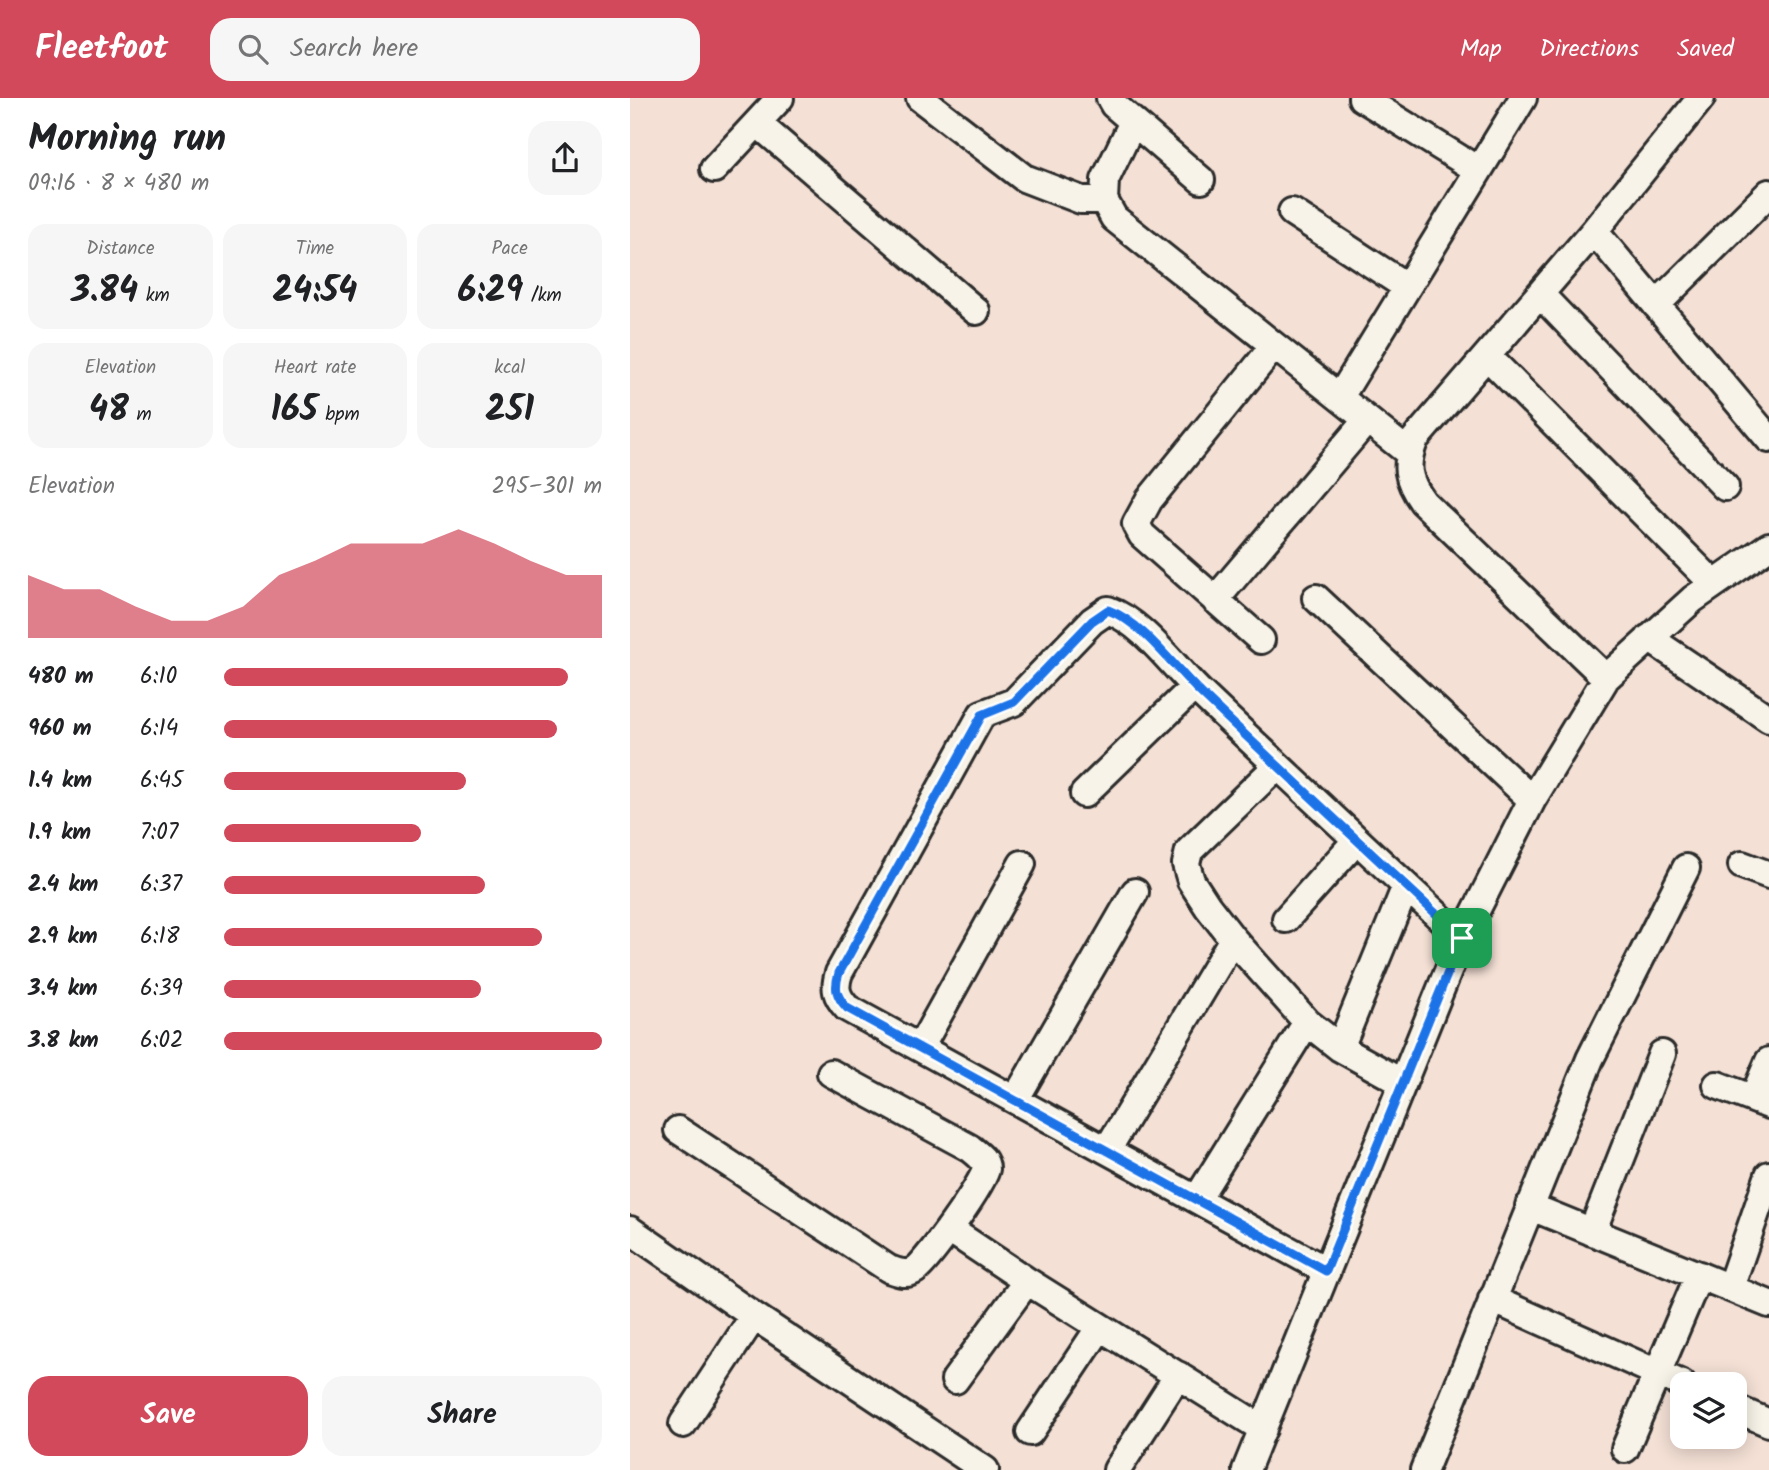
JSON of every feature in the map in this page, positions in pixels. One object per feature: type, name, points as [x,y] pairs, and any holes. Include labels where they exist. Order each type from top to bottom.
[{"type":"street","points":[[714,169],[780,98]]},
{"type":"street","points":[[920,98],[1024,178],[1081,200],[1104,200]]},
{"type":"street","points":[[1111,98],[1114,105],[1201,180]]},
{"type":"street","points":[[1362,98],[1478,170]]},
{"type":"street","points":[[1340,397],[1523,98]]},
{"type":"street","points":[[1606,678],[1423,502],[1412,486],[1408,470],[1409,453],[1415,439],[1594,232],[1701,98]]},
{"type":"street","points":[[1133,122],[1105,180],[1104,200],[1114,218],[1409,453]]},
{"type":"street","points":[[757,123],[976,312]]},
{"type":"street","points":[[1656,305],[1769,193]]},
{"type":"street","points":[[1292,212],[1407,287]]},
{"type":"street","points":[[1594,232],[1769,439]]},
{"type":"street","points":[[1540,294],[1725,487]]},
{"type":"street","points":[[1261,640],[1142,535],[1136,524],[1149,500],[1274,346]]},
{"type":"street","points":[[1487,356],[1714,584]]},
{"type":"street","points":[[1215,600],[1367,420]]},
{"type":"street","points":[[1246,1470],[1462,938],[1532,800],[1606,678],[1693,599],[1769,546]]},
{"type":"street","points":[[1315,598],[1532,800]]},
{"type":"street","points":[[1326,1271],[847,1008],[838,998],[835,986],[982,715],[1014,702],[1092,621],[1108,610],[1122,615],[1133,624],[1194,687],[1462,938]]},
{"type":"street","points":[[1650,638],[1766,709]]},
{"type":"street","points":[[1084,794],[1194,687]]},
{"type":"street","points":[[1277,766],[1189,851],[1186,864],[1191,881],[1233,939],[1307,1022],[1340,1048],[1403,1083]]},
{"type":"street","points":[[1286,919],[1357,840]]},
{"type":"street","points":[[920,1048],[1022,864]]},
{"type":"street","points":[[1742,865],[1769,875]]},
{"type":"street","points":[[1424,1470],[1590,1059],[1686,868]]},
{"type":"street","points":[[1340,1048],[1406,886]]},
{"type":"street","points":[[1015,1100],[1135,892]]},
{"type":"street","points":[[1107,1150],[1233,939]]},
{"type":"street","points":[[1197,1199],[1307,1022]]},
{"type":"street","points":[[1592,1232],[1662,1054]]},
{"type":"street","points":[[1717,1085],[1761,1102],[1769,1060]]},
{"type":"street","points":[[678,1130],[889,1269],[906,1274],[916,1270],[949,1228],[981,1180],[986,1168],[983,1158],[970,1148],[831,1073]]},
{"type":"street","points":[[1730,1288],[1769,1175]]},
{"type":"street","points":[[1529,1206],[1769,1304]]},
{"type":"street","points":[[949,1228],[1027,1281],[1263,1429]]},
{"type":"street","points":[[630,1230],[985,1470]]},
{"type":"street","points":[[1625,1449],[1699,1275]]},
{"type":"street","points":[[955,1380],[1027,1281]]},
{"type":"street","points":[[1492,1299],[1670,1378]]},
{"type":"street","points":[[683,1424],[754,1316]]},
{"type":"street","points":[[1030,1432],[1100,1326]]},
{"type":"street","points":[[1117,1470],[1178,1375]]},
{"type":"street","points":[[1747,1414],[1769,1423]]},
{"type":"route","points":[[1108,610],[1122,615],[1133,624],[1194,687],[1462,938],[1326,1271],[847,1008],[838,998],[835,986],[839,973],[982,715],[994,708],[1006,707],[1024,694],[1092,621],[1108,610]]}]
